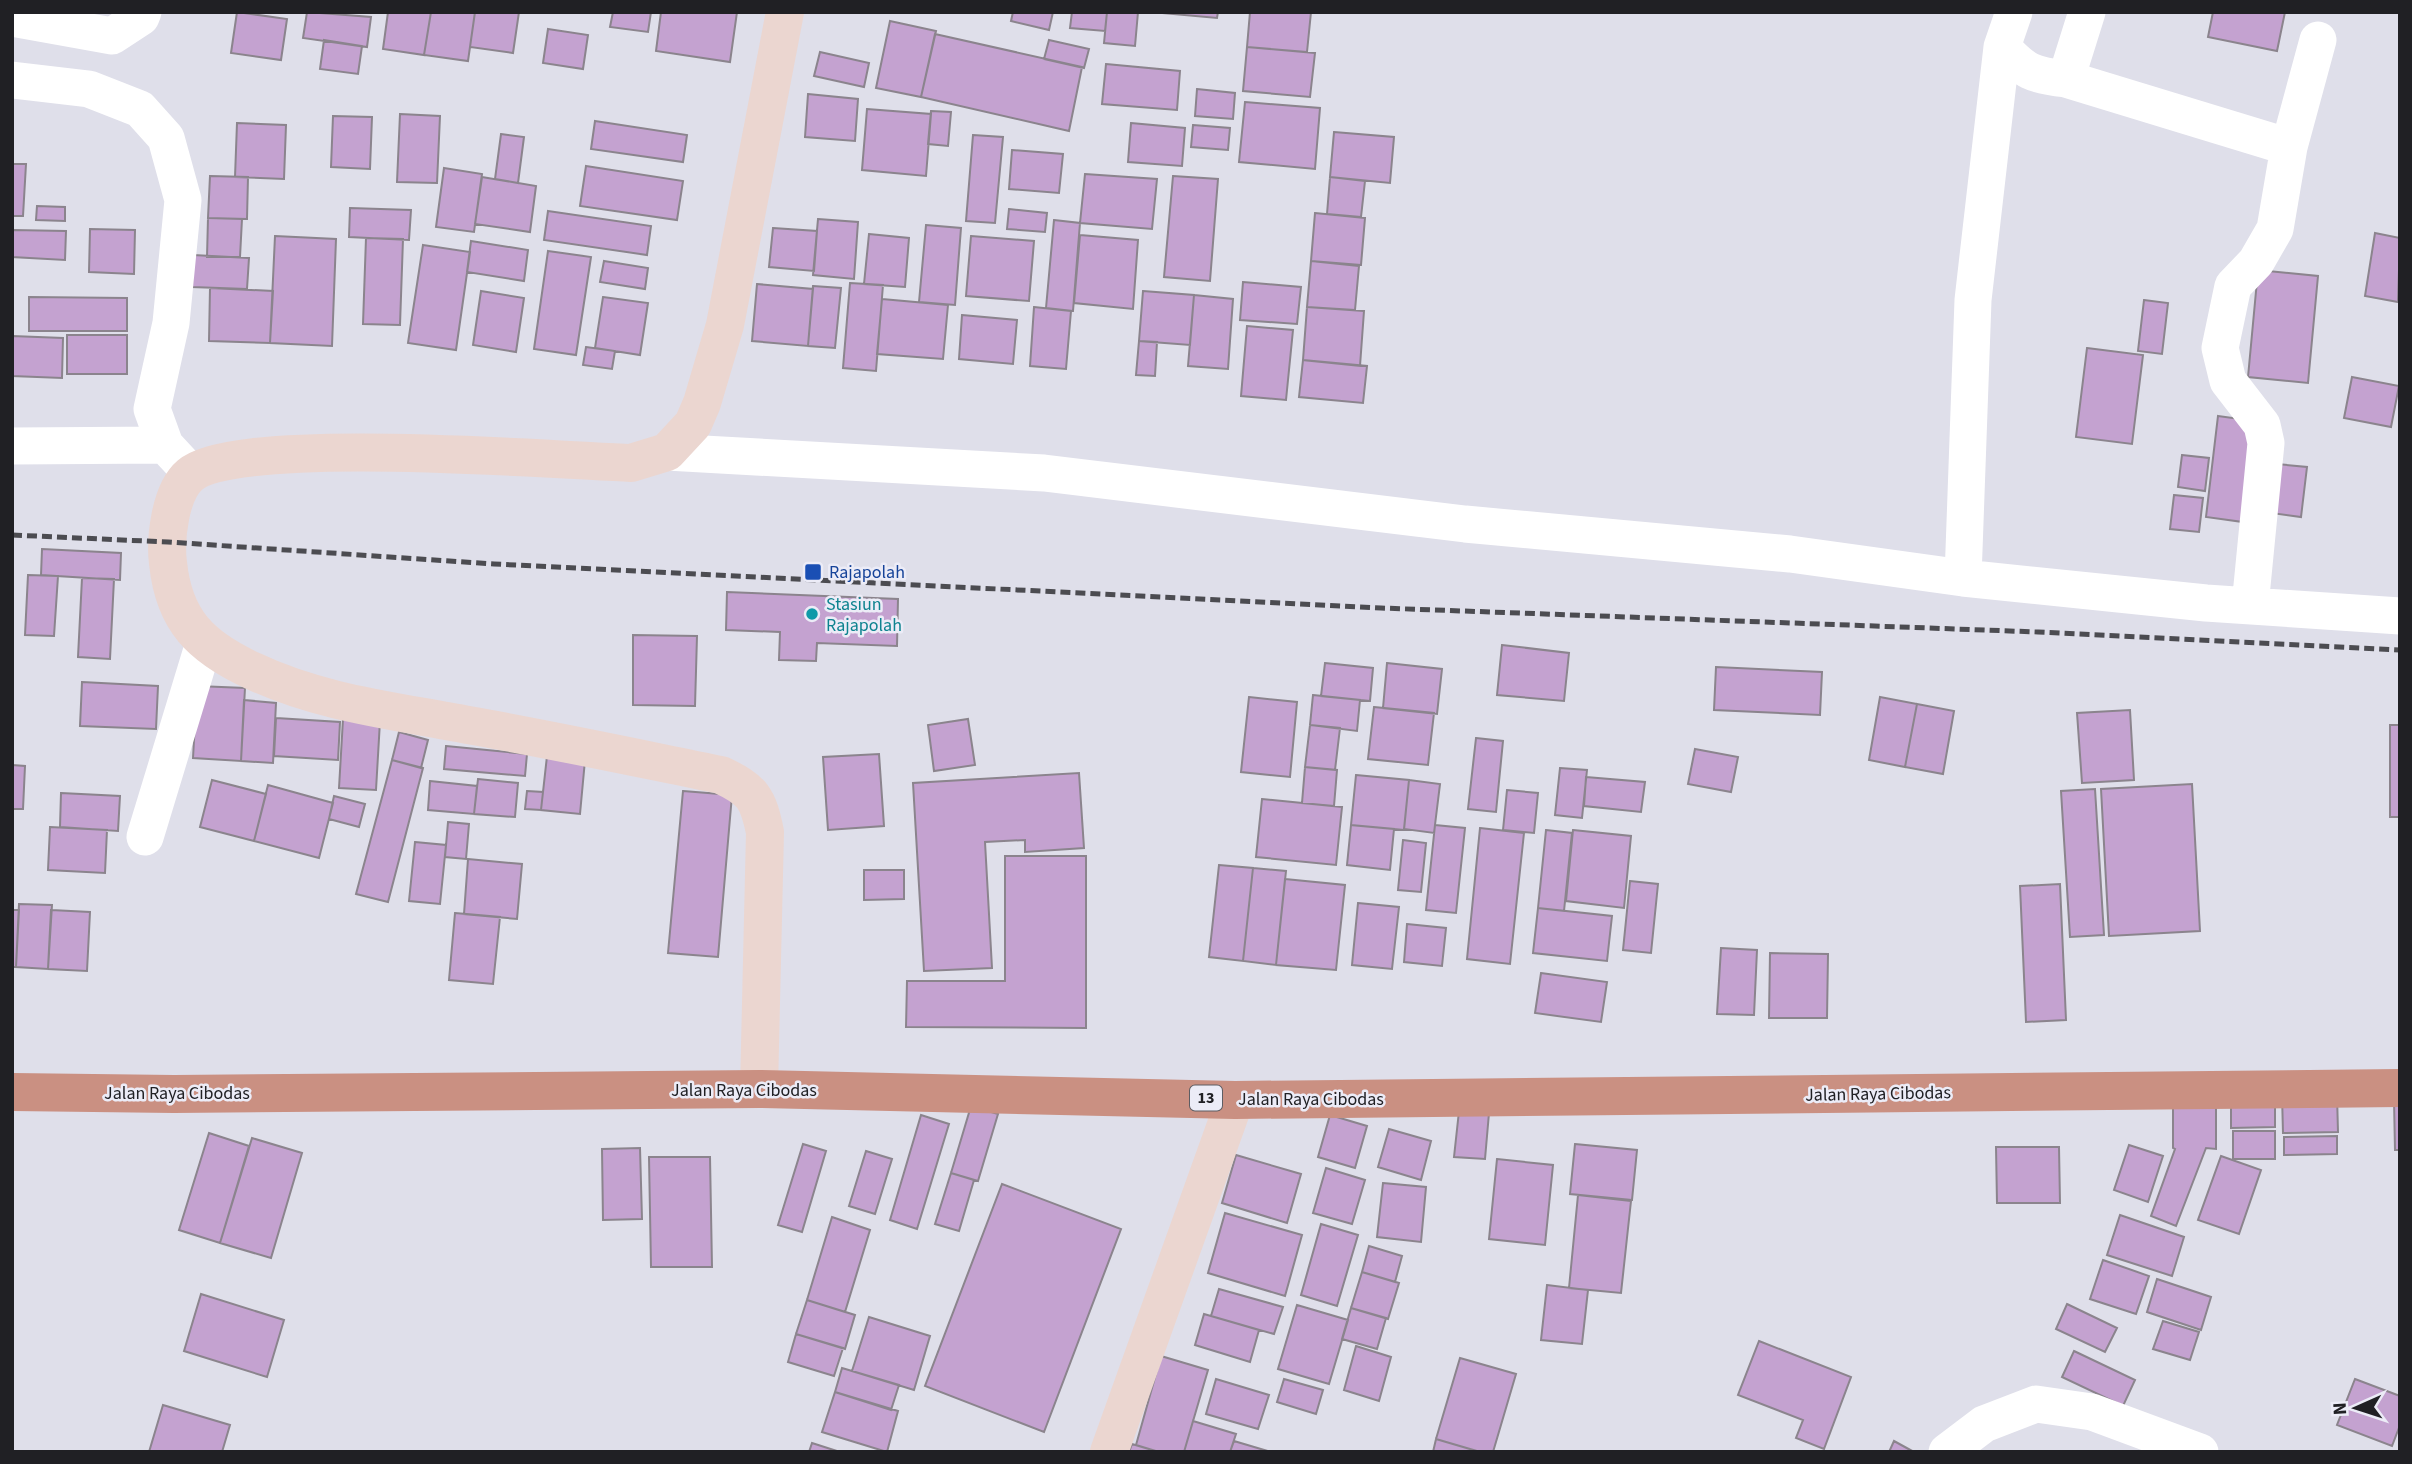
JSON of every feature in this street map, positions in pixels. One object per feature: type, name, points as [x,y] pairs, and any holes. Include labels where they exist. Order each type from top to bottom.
[{"type":"highway","name":"Jalan Raya Cibodas","points":[[12,1092],[174,1094],[759,1089],[1236,1100],[2400,1088]]},
{"type":"main road","points":[[759,1089],[765,832],[760,805],[746,786],[721,775],[342,702],[253,671],[204,643],[186,624],[172,595],[167,559],[171,521],[180,486],[191,473],[219,462],[269,454],[405,454],[631,463],[667,452],[693,424],[725,325],[785,12]]},
{"type":"main road","points":[[1109,1452],[1236,1100]]},
{"type":"street","points":[[12,18],[112,36],[141,17],[143,12]]},
{"type":"street","points":[[1963,578],[1973,300],[2002,47],[2014,12]]},
{"type":"street","points":[[2066,79],[2087,12]]},
{"type":"street","points":[[2250,606],[2266,443],[2262,425],[2228,381],[2220,348],[2233,286],[2256,262],[2274,229],[2289,147],[2318,40]]},
{"type":"street","points":[[2002,47],[2022,69],[2035,75],[2066,79],[2289,147]]},
{"type":"street","points":[[12,80],[89,89],[140,109],[166,138],[183,201],[171,323],[152,409],[166,445],[191,473]]},
{"type":"street","points":[[12,446],[166,445]]},
{"type":"street","points":[[667,452],[1044,472],[1465,524],[1790,554],[1963,578],[2250,606],[2400,616]]},
{"type":"street","points":[[145,837],[204,643]]},
{"type":"street","points":[[1947,1452],[1984,1424],[2036,1404],[2092,1412],[2200,1452]]},
{"type":"building","points":[[237,12],[287,19],[281,60],[231,53]]},
{"type":"building","points":[[307,12],[371,17],[367,47],[303,38]]},
{"type":"building","points":[[388,12],[431,12],[424,55],[383,49]]},
{"type":"building","points":[[431,12],[475,12],[468,61],[424,55]]},
{"type":"building","points":[[475,12],[519,12],[513,53],[470,47]]},
{"type":"building","points":[[613,12],[651,12],[648,32],[610,27]]},
{"type":"building","points":[[661,12],[737,12],[730,62],[656,51]]},
{"type":"building","points":[[1013,12],[1053,12],[1049,30],[1011,21]]},
{"type":"building","points":[[1072,12],[1107,12],[1105,31],[1070,28]]},
{"type":"building","points":[[1107,12],[1138,12],[1135,46],[1104,43]]},
{"type":"building","points":[[1151,12],[1218,12],[1217,18]]},
{"type":"building","points":[[1250,12],[1311,12],[1307,52],[1247,47]]},
{"type":"building","points":[[2213,12],[2285,12],[2277,51],[2208,37]]},
{"type":"building","points":[[890,21],[936,31],[921,97],[876,88]]},
{"type":"building","points":[[548,29],[588,35],[583,69],[543,63]]},
{"type":"building","points":[[935,34],[1082,67],[1069,131],[921,97]]},
{"type":"building","points":[[324,40],[362,46],[358,74],[320,69]]},
{"type":"building","points":[[1049,40],[1089,49],[1084,68],[1044,59]]},
{"type":"building","points":[[1247,47],[1315,53],[1310,97],[1243,91]]},
{"type":"building","points":[[820,52],[869,63],[864,87],[814,76]]},
{"type":"building","points":[[1106,64],[1180,71],[1177,110],[1102,104]]},
{"type":"building","points":[[1197,89],[1235,93],[1233,119],[1195,116]]},
{"type":"building","points":[[808,94],[858,99],[855,141],[805,137]]},
{"type":"building","points":[[1245,102],[1320,108],[1315,169],[1239,162]]},
{"type":"building","points":[[867,109],[931,114],[926,176],[862,170]]},
{"type":"building","points":[[931,111],[951,112],[948,146],[928,144]]},
{"type":"building","points":[[400,114],[440,116],[437,183],[397,182]]},
{"type":"building","points":[[333,116],[372,117],[370,169],[331,167]]},
{"type":"building","points":[[595,121],[687,135],[683,162],[591,149]]},
{"type":"building","points":[[237,123],[286,125],[284,179],[235,177]]},
{"type":"building","points":[[1131,123],[1185,128],[1182,166],[1128,162]]},
{"type":"building","points":[[1193,125],[1230,128],[1228,150],[1191,147]]},
{"type":"building","points":[[1334,132],[1394,137],[1390,183],[1330,177]]},
{"type":"building","points":[[501,134],[524,137],[518,183],[495,179]]},
{"type":"building","points":[[973,135],[1003,137],[995,223],[966,221]]},
{"type":"building","points":[[1012,150],[1063,154],[1059,193],[1009,189]]},
{"type":"building","points":[[12,164],[26,164],[23,216],[12,216]]},
{"type":"building","points":[[586,166],[683,181],[677,220],[580,206]]},
{"type":"building","points":[[444,168],[482,174],[474,232],[436,227]]},
{"type":"building","points":[[1085,174],[1157,179],[1152,229],[1080,223]]},
{"type":"building","points":[[210,176],[248,177],[247,219],[208,218]]},
{"type":"building","points":[[1173,176],[1218,179],[1210,281],[1164,277]]},
{"type":"building","points":[[482,177],[536,186],[530,232],[475,224]]},
{"type":"building","points":[[1330,177],[1365,181],[1361,217],[1327,214]]},
{"type":"building","points":[[37,206],[65,207],[65,221],[36,220]]},
{"type":"building","points":[[350,208],[411,210],[409,240],[349,237]]},
{"type":"building","points":[[1009,209],[1047,213],[1045,232],[1007,229]]},
{"type":"building","points":[[548,211],[651,226],[647,255],[544,240]]},
{"type":"building","points":[[1315,213],[1365,218],[1361,265],[1311,261]]},
{"type":"building","points":[[208,218],[242,219],[240,257],[207,257]]},
{"type":"building","points":[[818,219],[858,222],[854,279],[813,275]]},
{"type":"building","points":[[1054,220],[1080,223],[1073,311],[1046,308]]},
{"type":"building","points":[[926,225],[961,228],[955,305],[919,302]]},
{"type":"building","points":[[773,228],[817,231],[814,271],[769,267]]},
{"type":"building","points":[[90,229],[135,230],[134,274],[89,272]]},
{"type":"building","points":[[13,230],[66,231],[65,260],[12,257]]},
{"type":"building","points":[[2375,233],[2400,238],[2398,302],[2365,296]]},
{"type":"building","points":[[869,234],[909,238],[905,287],[864,284]]},
{"type":"building","points":[[1080,235],[1138,240],[1133,309],[1074,303]]},
{"type":"building","points":[[275,236],[336,239],[332,346],[270,343]]},
{"type":"building","points":[[971,236],[1034,241],[1029,301],[966,296]]},
{"type":"building","points":[[366,238],[403,239],[400,325],[363,324]]},
{"type":"building","points":[[471,241],[528,250],[524,281],[467,272]]},
{"type":"building","points":[[423,245],[470,252],[456,350],[408,343]]},
{"type":"building","points":[[548,251],[591,257],[576,355],[534,349]]},
{"type":"building","points":[[193,255],[249,258],[247,289],[192,287]]},
{"type":"building","points":[[604,261],[648,268],[645,289],[600,282]]},
{"type":"building","points":[[1311,261],[1359,266],[1355,310],[1307,307]]},
{"type":"building","points":[[2258,270],[2318,276],[2308,383],[2248,377]]},
{"type":"building","points":[[1243,282],[1301,287],[1297,324],[1240,320]]},
{"type":"building","points":[[850,283],[883,285],[876,371],[843,368]]},
{"type":"building","points":[[757,284],[813,289],[808,346],[752,341]]},
{"type":"building","points":[[813,286],[841,288],[835,348],[808,346]]},
{"type":"building","points":[[210,288],[273,291],[270,343],[209,341]]},
{"type":"building","points":[[481,291],[524,298],[516,352],[473,345]]},
{"type":"building","points":[[1143,291],[1194,295],[1190,345],[1139,341]]},
{"type":"building","points":[[1194,295],[1233,299],[1228,369],[1188,366]]},
{"type":"building","points":[[29,297],[127,298],[127,331],[29,331]]},
{"type":"building","points":[[603,297],[648,303],[640,355],[595,348]]},
{"type":"building","points":[[882,299],[948,305],[943,359],[877,354]]},
{"type":"building","points":[[2144,300],[2168,303],[2162,354],[2138,351]]},
{"type":"building","points":[[1034,307],[1071,311],[1066,369],[1030,366]]},
{"type":"building","points":[[1307,307],[1364,311],[1360,366],[1303,360]]},
{"type":"building","points":[[962,315],[1017,320],[1013,364],[959,359]]},
{"type":"building","points":[[1247,326],[1293,330],[1286,400],[1241,396]]},
{"type":"building","points":[[67,335],[127,335],[127,374],[67,374]]},
{"type":"building","points":[[12,336],[63,338],[62,378],[12,376]]},
{"type":"building","points":[[1139,341],[1157,342],[1155,376],[1136,375]]},
{"type":"building","points":[[586,347],[615,351],[612,369],[583,365]]},
{"type":"building","points":[[2087,348],[2143,355],[2132,444],[2076,437]]},
{"type":"building","points":[[1303,360],[1367,366],[1363,403],[1299,397]]},
{"type":"building","points":[[2352,377],[2399,386],[2391,427],[2344,418]]},
{"type":"building","points":[[2218,416],[2255,421],[2243,522],[2206,517]]},
{"type":"building","points":[[2182,455],[2209,458],[2205,491],[2178,487]]},
{"type":"building","points":[[2277,464],[2307,467],[2301,517],[2271,513]]},
{"type":"building","points":[[2174,495],[2203,498],[2199,532],[2170,529]]},
{"type":"building","points":[[42,549],[121,553],[120,580],[41,575]]},
{"type":"building","points":[[28,575],[58,576],[54,636],[25,635]]},
{"type":"building","points":[[82,578],[114,579],[110,659],[78,657]]},
{"type":"building","name":"Stasiun Rajapolah","points":[[727,592],[898,599],[897,646],[817,643],[816,661],[779,660],[780,632],[726,630]]},
{"type":"building","points":[[633,635],[697,636],[695,706],[633,705]]},
{"type":"building","points":[[1502,645],[1569,653],[1564,701],[1497,695]]},
{"type":"building","points":[[1325,663],[1373,668],[1370,701],[1321,696]]},
{"type":"building","points":[[1387,663],[1442,669],[1437,714],[1383,708]]},
{"type":"building","points":[[1716,667],[1822,672],[1820,715],[1714,710]]},
{"type":"building","points":[[82,682],[158,686],[156,729],[80,726]]},
{"type":"building","points":[[197,686],[245,688],[241,761],[193,758]]},
{"type":"building","points":[[1313,695],[1360,700],[1357,731],[1310,725]]},
{"type":"building","points":[[1249,697],[1297,702],[1290,777],[1241,772]]},
{"type":"building","points":[[1880,697],[1917,704],[1905,767],[1869,760]]},
{"type":"building","points":[[244,700],[276,703],[273,763],[241,761]]},
{"type":"building","points":[[1917,704],[1954,711],[1943,774],[1905,767]]},
{"type":"building","points":[[1374,707],[1434,713],[1428,765],[1368,759]]},
{"type":"building","points":[[2130,710],[2134,780],[2082,783],[2077,713]]},
{"type":"building","points":[[276,718],[340,722],[338,760],[274,756]]},
{"type":"building","points":[[343,719],[380,721],[376,790],[339,788]]},
{"type":"building","points":[[968,719],[975,765],[934,771],[928,725]]},
{"type":"building","points":[[1310,725],[1340,728],[1335,770],[1305,767]]},
{"type":"building","points":[[2390,725],[2400,725],[2400,817],[2390,817]]},
{"type":"building","points":[[399,732],[428,740],[421,768],[392,760]]},
{"type":"building","points":[[1476,738],[1503,741],[1496,812],[1468,809]]},
{"type":"building","points":[[446,746],[527,754],[525,776],[444,769]]},
{"type":"building","points":[[1695,749],[1738,757],[1731,792],[1688,784]]},
{"type":"building","points":[[879,754],[884,826],[828,830],[823,757]]},
{"type":"building","points":[[547,756],[585,760],[580,814],[541,810]]},
{"type":"building","points":[[392,760],[423,768],[388,902],[356,894]]},
{"type":"building","points":[[12,765],[25,766],[23,809],[12,809]]},
{"type":"building","points":[[1305,767],[1337,770],[1334,806],[1302,803]]},
{"type":"building","points":[[1560,768],[1587,770],[1582,818],[1555,815]]},
{"type":"building","points":[[1079,773],[1084,848],[1025,852],[1025,840],[985,842],[992,968],[924,971],[913,783]]},
{"type":"building","points":[[1356,775],[1409,780],[1404,830],[1351,825]]},
{"type":"building","points":[[1586,777],[1645,782],[1641,812],[1584,806]]},
{"type":"building","points":[[478,779],[518,783],[515,817],[474,814]]},
{"type":"building","points":[[212,780],[266,794],[254,841],[200,827]]},
{"type":"building","points":[[1409,780],[1440,784],[1434,833],[1404,829]]},
{"type":"building","points":[[430,781],[477,786],[474,814],[428,810]]},
{"type":"building","points":[[2192,784],[2200,931],[2109,936],[2101,789]]},
{"type":"building","points":[[268,785],[333,803],[319,858],[254,841]]},
{"type":"building","points":[[2095,789],[2104,935],[2070,937],[2061,791]]},
{"type":"building","points":[[1507,790],[1538,793],[1534,833],[1503,830]]},
{"type":"building","points":[[527,791],[543,792],[541,810],[525,809]]},
{"type":"building","points":[[683,791],[732,795],[718,957],[668,953]]},
{"type":"building","points":[[61,793],[120,796],[118,831],[60,827]]},
{"type":"building","points":[[334,796],[365,804],[359,827],[329,819]]},
{"type":"building","points":[[1262,799],[1342,807],[1336,865],[1256,857]]},
{"type":"building","points":[[448,822],[469,824],[466,859],[445,857]]},
{"type":"building","points":[[1351,825],[1394,829],[1390,870],[1347,865]]},
{"type":"building","points":[[1435,825],[1465,828],[1456,913],[1426,910]]},
{"type":"building","points":[[50,827],[107,830],[105,873],[48,870]]},
{"type":"building","points":[[1480,828],[1524,833],[1510,964],[1467,959]]},
{"type":"building","points":[[1546,830],[1572,833],[1564,911],[1538,908]]},
{"type":"building","points":[[1573,830],[1631,836],[1624,908],[1566,901]]},
{"type":"building","points":[[1403,840],[1426,843],[1421,892],[1398,890]]},
{"type":"building","points":[[415,842],[446,845],[440,904],[409,901]]},
{"type":"building","points":[[1005,856],[1086,856],[1086,1028],[906,1027],[907,981],[1005,981]]},
{"type":"building","points":[[468,859],[522,864],[517,919],[464,914]]},
{"type":"building","points":[[1219,865],[1253,868],[1243,961],[1209,957]]},
{"type":"building","points":[[1253,868],[1286,871],[1276,965],[1243,961]]},
{"type":"building","points":[[864,870],[904,870],[904,899],[864,900]]},
{"type":"building","points":[[1285,879],[1345,885],[1336,970],[1276,965]]},
{"type":"building","points":[[1630,881],[1658,884],[1651,953],[1623,950]]},
{"type":"building","points":[[2060,884],[2066,1020],[2026,1022],[2020,886]]},
{"type":"building","points":[[1358,903],[1399,907],[1392,969],[1352,965]]},
{"type":"building","points":[[19,904],[52,905],[48,969],[16,967]]},
{"type":"building","points":[[1538,908],[1612,916],[1607,961],[1533,953]]},
{"type":"building","points":[[12,910],[19,910],[16,967],[12,967]]},
{"type":"building","points":[[51,910],[90,912],[87,971],[48,969]]},
{"type":"building","points":[[455,913],[500,917],[493,984],[449,980]]},
{"type":"building","points":[[1407,924],[1446,928],[1442,966],[1404,962]]},
{"type":"building","points":[[1721,948],[1757,950],[1754,1015],[1717,1014]]},
{"type":"building","points":[[1770,953],[1828,954],[1827,1018],[1769,1018]]},
{"type":"building","points":[[1541,973],[1607,982],[1601,1022],[1535,1013]]},
{"type":"building","points":[[2173,1095],[2216,1096],[2216,1149],[2206,1148],[2176,1226],[2151,1216],[2175,1149]]},
{"type":"building","points":[[2275,1095],[2275,1127],[2231,1128],[2231,1096]]},
{"type":"building","points":[[2282,1095],[2337,1095],[2338,1132],[2283,1133]]},
{"type":"building","points":[[2394,1100],[2400,1100],[2400,1150],[2395,1150]]},
{"type":"building","points":[[971,1106],[998,1114],[978,1181],[951,1173]]},
{"type":"building","points":[[1459,1111],[1489,1113],[1485,1159],[1454,1157]]},
{"type":"building","points":[[921,1115],[949,1124],[917,1229],[890,1220]]},
{"type":"building","points":[[1330,1115],[1367,1126],[1355,1168],[1318,1157]]},
{"type":"building","points":[[1389,1129],[1431,1141],[1421,1180],[1378,1167]]},
{"type":"building","points":[[2233,1131],[2275,1131],[2275,1159],[2233,1159]]},
{"type":"building","points":[[209,1133],[249,1146],[220,1243],[179,1230]]},
{"type":"building","points":[[2337,1136],[2337,1154],[2284,1155],[2284,1137]]},
{"type":"building","points":[[252,1138],[302,1153],[271,1258],[220,1243]]},
{"type":"building","points":[[803,1144],[826,1151],[802,1232],[778,1225]]},
{"type":"building","points":[[1575,1144],[1637,1150],[1632,1200],[1570,1194]]},
{"type":"building","points":[[2129,1145],[2163,1156],[2148,1202],[2114,1190]]},
{"type":"building","points":[[1996,1147],[2059,1147],[2060,1203],[1997,1203]]},
{"type":"building","points":[[640,1148],[642,1219],[603,1220],[602,1149]]},
{"type":"building","points":[[866,1151],[892,1159],[875,1214],[849,1206]]},
{"type":"building","points":[[1236,1155],[1301,1174],[1287,1223],[1222,1203]]},
{"type":"building","points":[[2221,1156],[2261,1170],[2239,1234],[2198,1220]]},
{"type":"building","points":[[649,1157],[710,1157],[712,1267],[651,1267]]},
{"type":"building","points":[[1497,1159],[1553,1165],[1545,1245],[1489,1239]]},
{"type":"building","points":[[1326,1168],[1365,1180],[1352,1224],[1313,1213]]},
{"type":"building","points":[[951,1173],[974,1180],[959,1231],[935,1224]]},
{"type":"building","points":[[1383,1183],[1426,1187],[1421,1242],[1377,1237]]},
{"type":"building","points":[[1002,1184],[1121,1229],[1044,1432],[925,1386]]},
{"type":"building","points":[[1578,1195],[1631,1201],[1621,1293],[1569,1288]]},
{"type":"building","points":[[1225,1213],[1302,1235],[1285,1296],[1208,1273]]},
{"type":"building","points":[[2120,1215],[2184,1237],[2172,1276],[2107,1255]]},
{"type":"building","points":[[832,1217],[870,1230],[845,1312],[807,1300]]},
{"type":"building","points":[[1321,1224],[1358,1235],[1337,1306],[1301,1295]]},
{"type":"building","points":[[1369,1246],[1402,1256],[1395,1282],[1362,1272]]},
{"type":"building","points":[[2103,1260],[2149,1276],[2136,1314],[2090,1299]]},
{"type":"building","points":[[1362,1272],[1399,1283],[1388,1319],[1351,1308]]},
{"type":"building","points":[[2157,1279],[2211,1297],[2201,1330],[2147,1312]]},
{"type":"building","points":[[1547,1285],[1588,1290],[1582,1344],[1541,1340]]},
{"type":"building","points":[[1219,1289],[1283,1307],[1274,1334],[1211,1316]]},
{"type":"building","points":[[201,1294],[284,1320],[267,1377],[184,1351]]},
{"type":"building","points":[[807,1300],[855,1315],[845,1349],[796,1334]]},
{"type":"building","points":[[2067,1304],[2117,1328],[2105,1352],[2056,1329]]},
{"type":"building","points":[[1297,1305],[1348,1320],[1329,1384],[1278,1369]]},
{"type":"building","points":[[1351,1308],[1386,1318],[1377,1349],[1342,1339]]},
{"type":"building","points":[[1204,1314],[1259,1330],[1250,1362],[1195,1345]]},
{"type":"building","points":[[869,1317],[930,1336],[914,1390],[852,1371]]},
{"type":"building","points":[[2163,1321],[2199,1332],[2190,1360],[2153,1349]]},
{"type":"building","points":[[796,1334],[843,1348],[834,1376],[788,1362]]},
{"type":"building","points":[[1759,1341],[1851,1377],[1824,1449],[1796,1438],[1803,1420],[1738,1395]]},
{"type":"building","points":[[1356,1346],[1391,1357],[1379,1401],[1344,1390]]},
{"type":"building","points":[[2074,1351],[2135,1380],[2123,1406],[2062,1377]]},
{"type":"building","points":[[1161,1356],[1208,1370],[1184,1452],[1159,1452],[1136,1445]]},
{"type":"building","points":[[1460,1358],[1516,1374],[1493,1452],[1480,1452],[1436,1439]]},
{"type":"building","points":[[842,1368],[899,1385],[891,1410],[835,1392]]},
{"type":"building","points":[[1216,1379],[1269,1395],[1258,1429],[1206,1414]]},
{"type":"building","points":[[1284,1379],[1323,1390],[1316,1414],[1277,1402]]},
{"type":"building","points":[[2355,1379],[2400,1396],[2400,1425],[2392,1446],[2337,1425]]},
{"type":"building","points":[[835,1392],[898,1411],[887,1452],[822,1432]]},
{"type":"building","points":[[163,1405],[230,1425],[222,1452],[149,1452]]},
{"type":"building","points":[[1193,1421],[1236,1434],[1230,1452],[1184,1452]]},
{"type":"building","points":[[1436,1439],[1477,1451],[1477,1452],[1433,1452]]},
{"type":"building","points":[[1234,1441],[1271,1452],[1230,1452]]},
{"type":"building","points":[[1894,1441],[1914,1452],[1889,1452]]},
{"type":"building","points":[[812,1443],[840,1452],[809,1452]]},
{"type":"building","points":[[1132,1444],[1159,1452],[1129,1452]]},
{"type":"railway","points":[[12,535],[168,542],[494,564],[1381,608],[2038,632],[2400,650]]},
{"type":"place","name":"Rajapolah","points":[[813,572]]},
{"type":"place","name":"Stasiun Rajapolah","points":[[812,614]]}]
